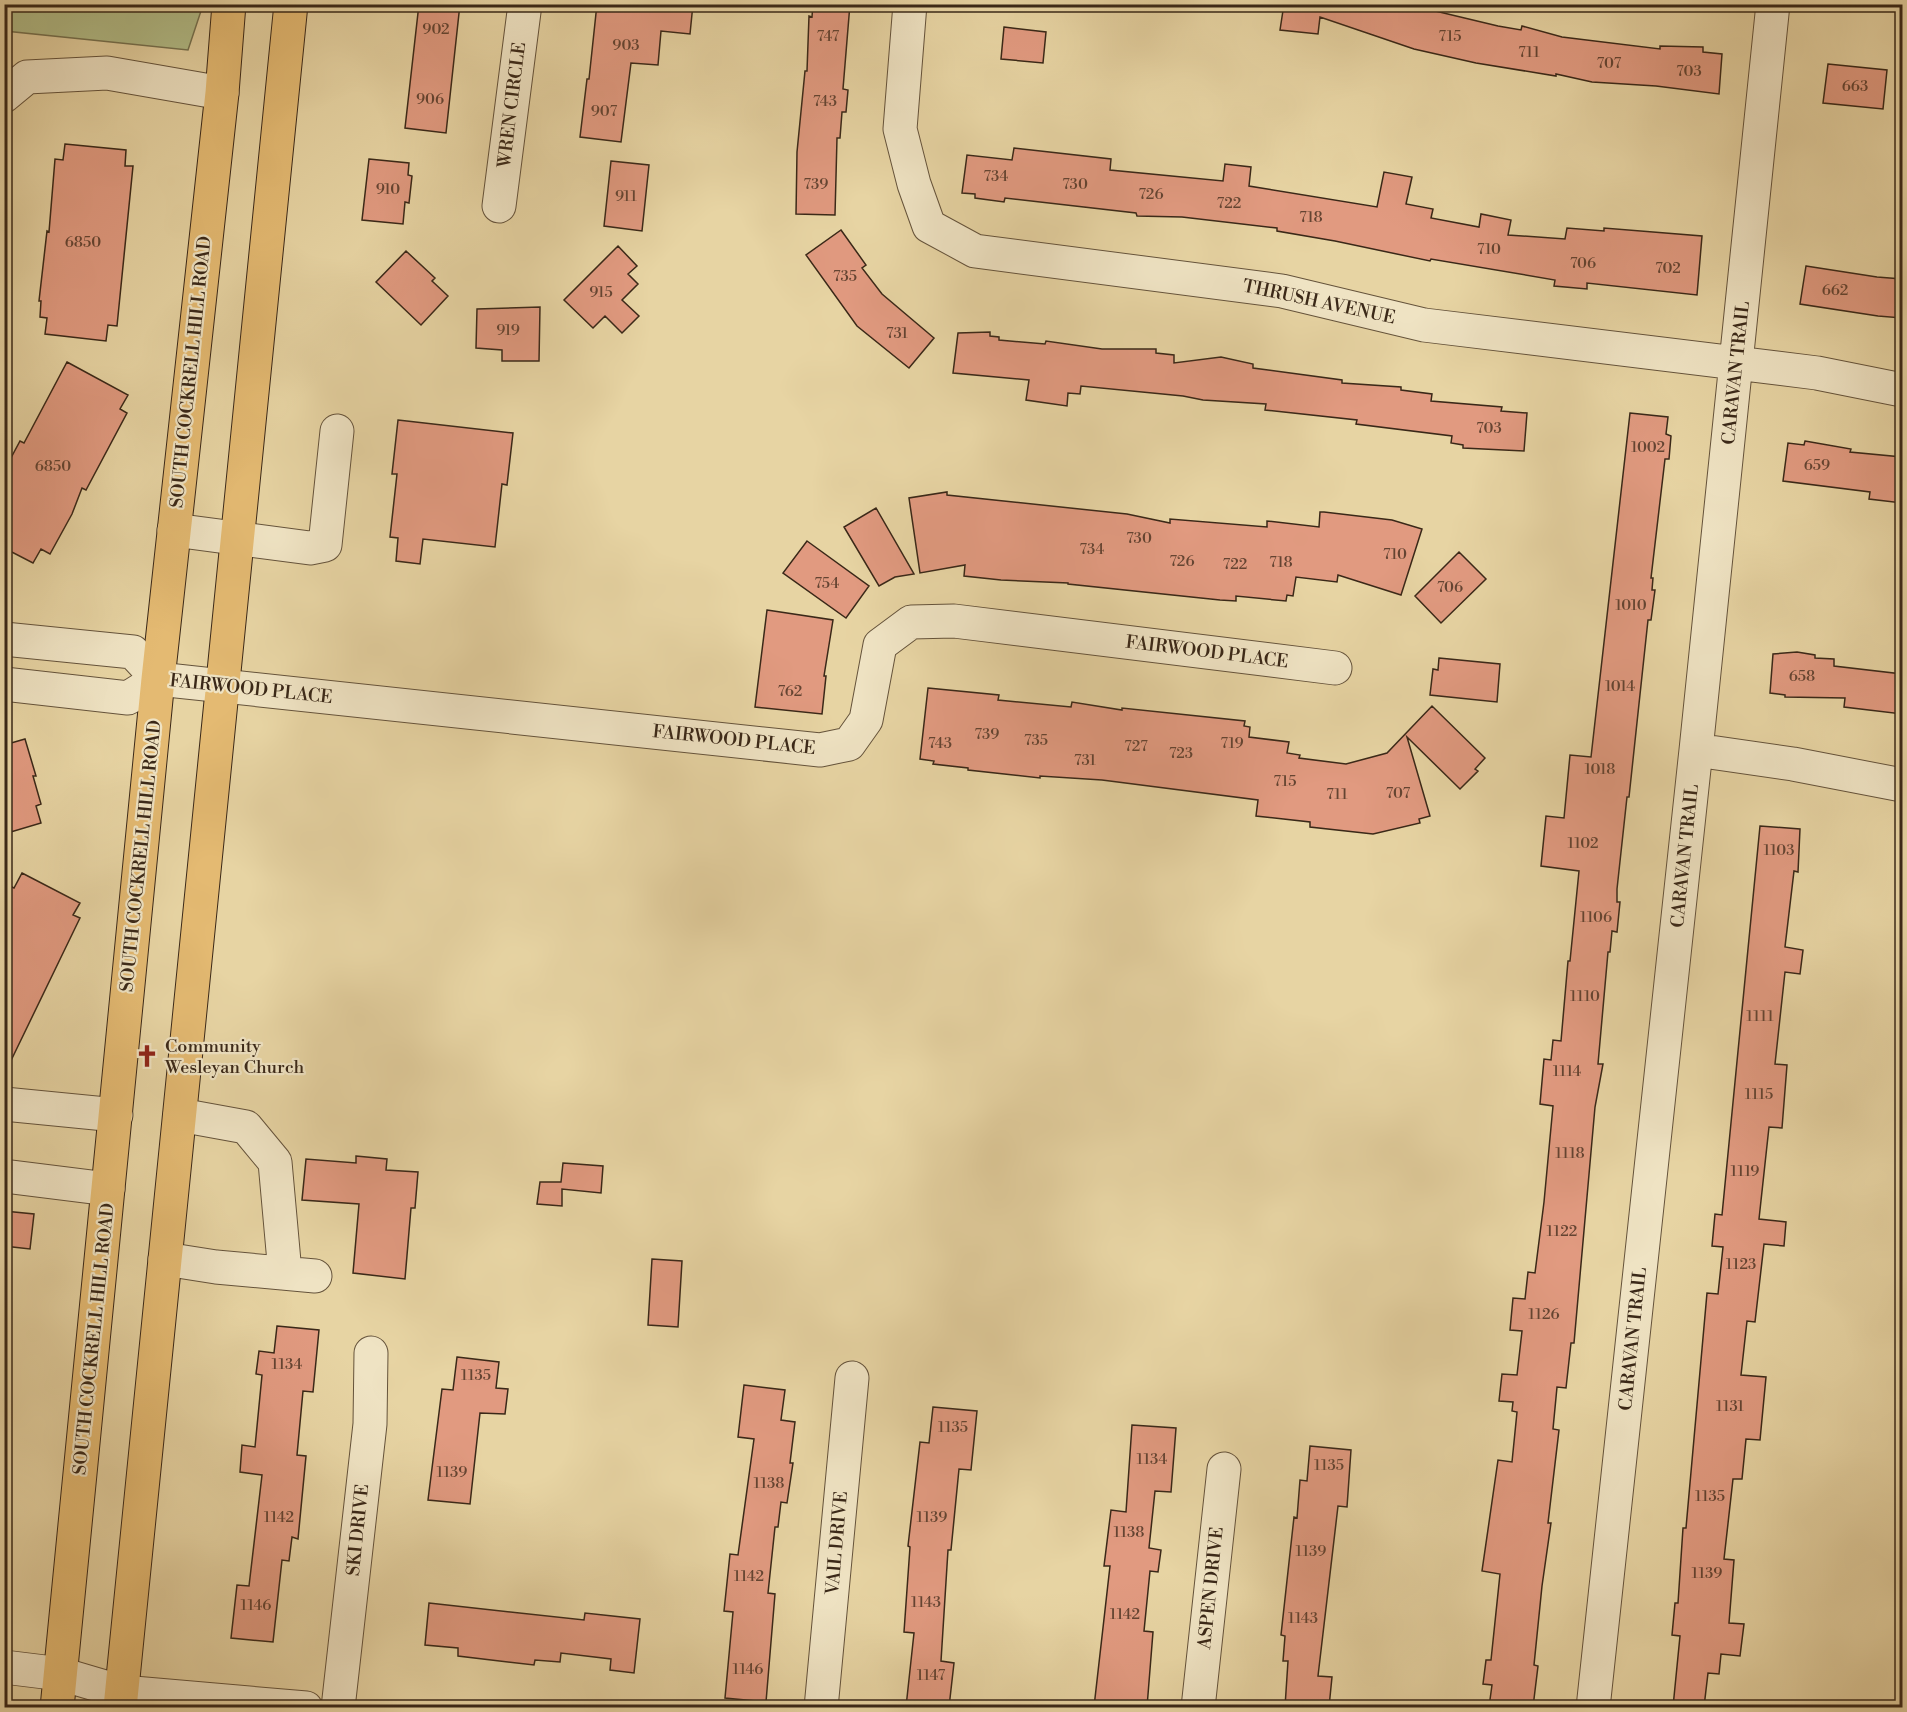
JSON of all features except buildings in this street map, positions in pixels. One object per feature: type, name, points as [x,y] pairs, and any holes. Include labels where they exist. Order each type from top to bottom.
[{"type":"main road","name":"SOUTH COCKRELL HILL ROAD","points":[[57,1707],[158,679],[222,93],[229,4]]},
{"type":"main road","points":[[121,1700],[291,4]]},
{"type":"street","name":"WREN CIRCLE","points":[[499,206],[525,4]]},
{"type":"street","name":"THRUSH AVENUE","points":[[910,4],[900,129],[914,184],[929,226],[975,251],[1282,291],[1425,325],[1817,373],[1902,390]]},
{"type":"street","name":"CARAVAN TRAIL","points":[[1593,1707],[1737,364],[1773,4]]},
{"type":"street","points":[[4,96],[27,77],[107,73],[222,93]]},
{"type":"street","points":[[174,530],[310,548],[325,545],[337,431]]},
{"type":"street","name":"FAIRWOOD PLACE","points":[[158,679],[820,750],[849,744],[866,720],[880,645],[911,622],[954,621],[1335,668]]},
{"type":"street","points":[[4,639],[133,652],[158,679],[128,698],[4,684]]},
{"type":"street","points":[[1696,750],[1793,764],[1902,785]]},
{"type":"street","points":[[4,1104],[116,1115]]},
{"type":"street","points":[[165,1259],[216,1267],[300,1275],[275,1162],[246,1127],[180,1115]]},
{"type":"street","points":[[4,1176],[108,1190]]},
{"type":"street","name":"SKI DRIVE","points":[[338,1707],[370,1425],[371,1353]]},
{"type":"street","name":"VAIL DRIVE","points":[[821,1707],[852,1378]]},
{"type":"street","name":"ASPEN DRIVE","points":[[1198,1707],[1224,1469]]},
{"type":"street","points":[[4,1667],[61,1674],[121,1700]]},
{"type":"street","points":[[84,1707],[121,1700],[306,1707]]},
{"type":"green space","points":[[5,4],[203,5],[188,50],[5,31]]},
{"type":"place","name":"Community Wesleyan Church","points":[[147,1056]]}]
